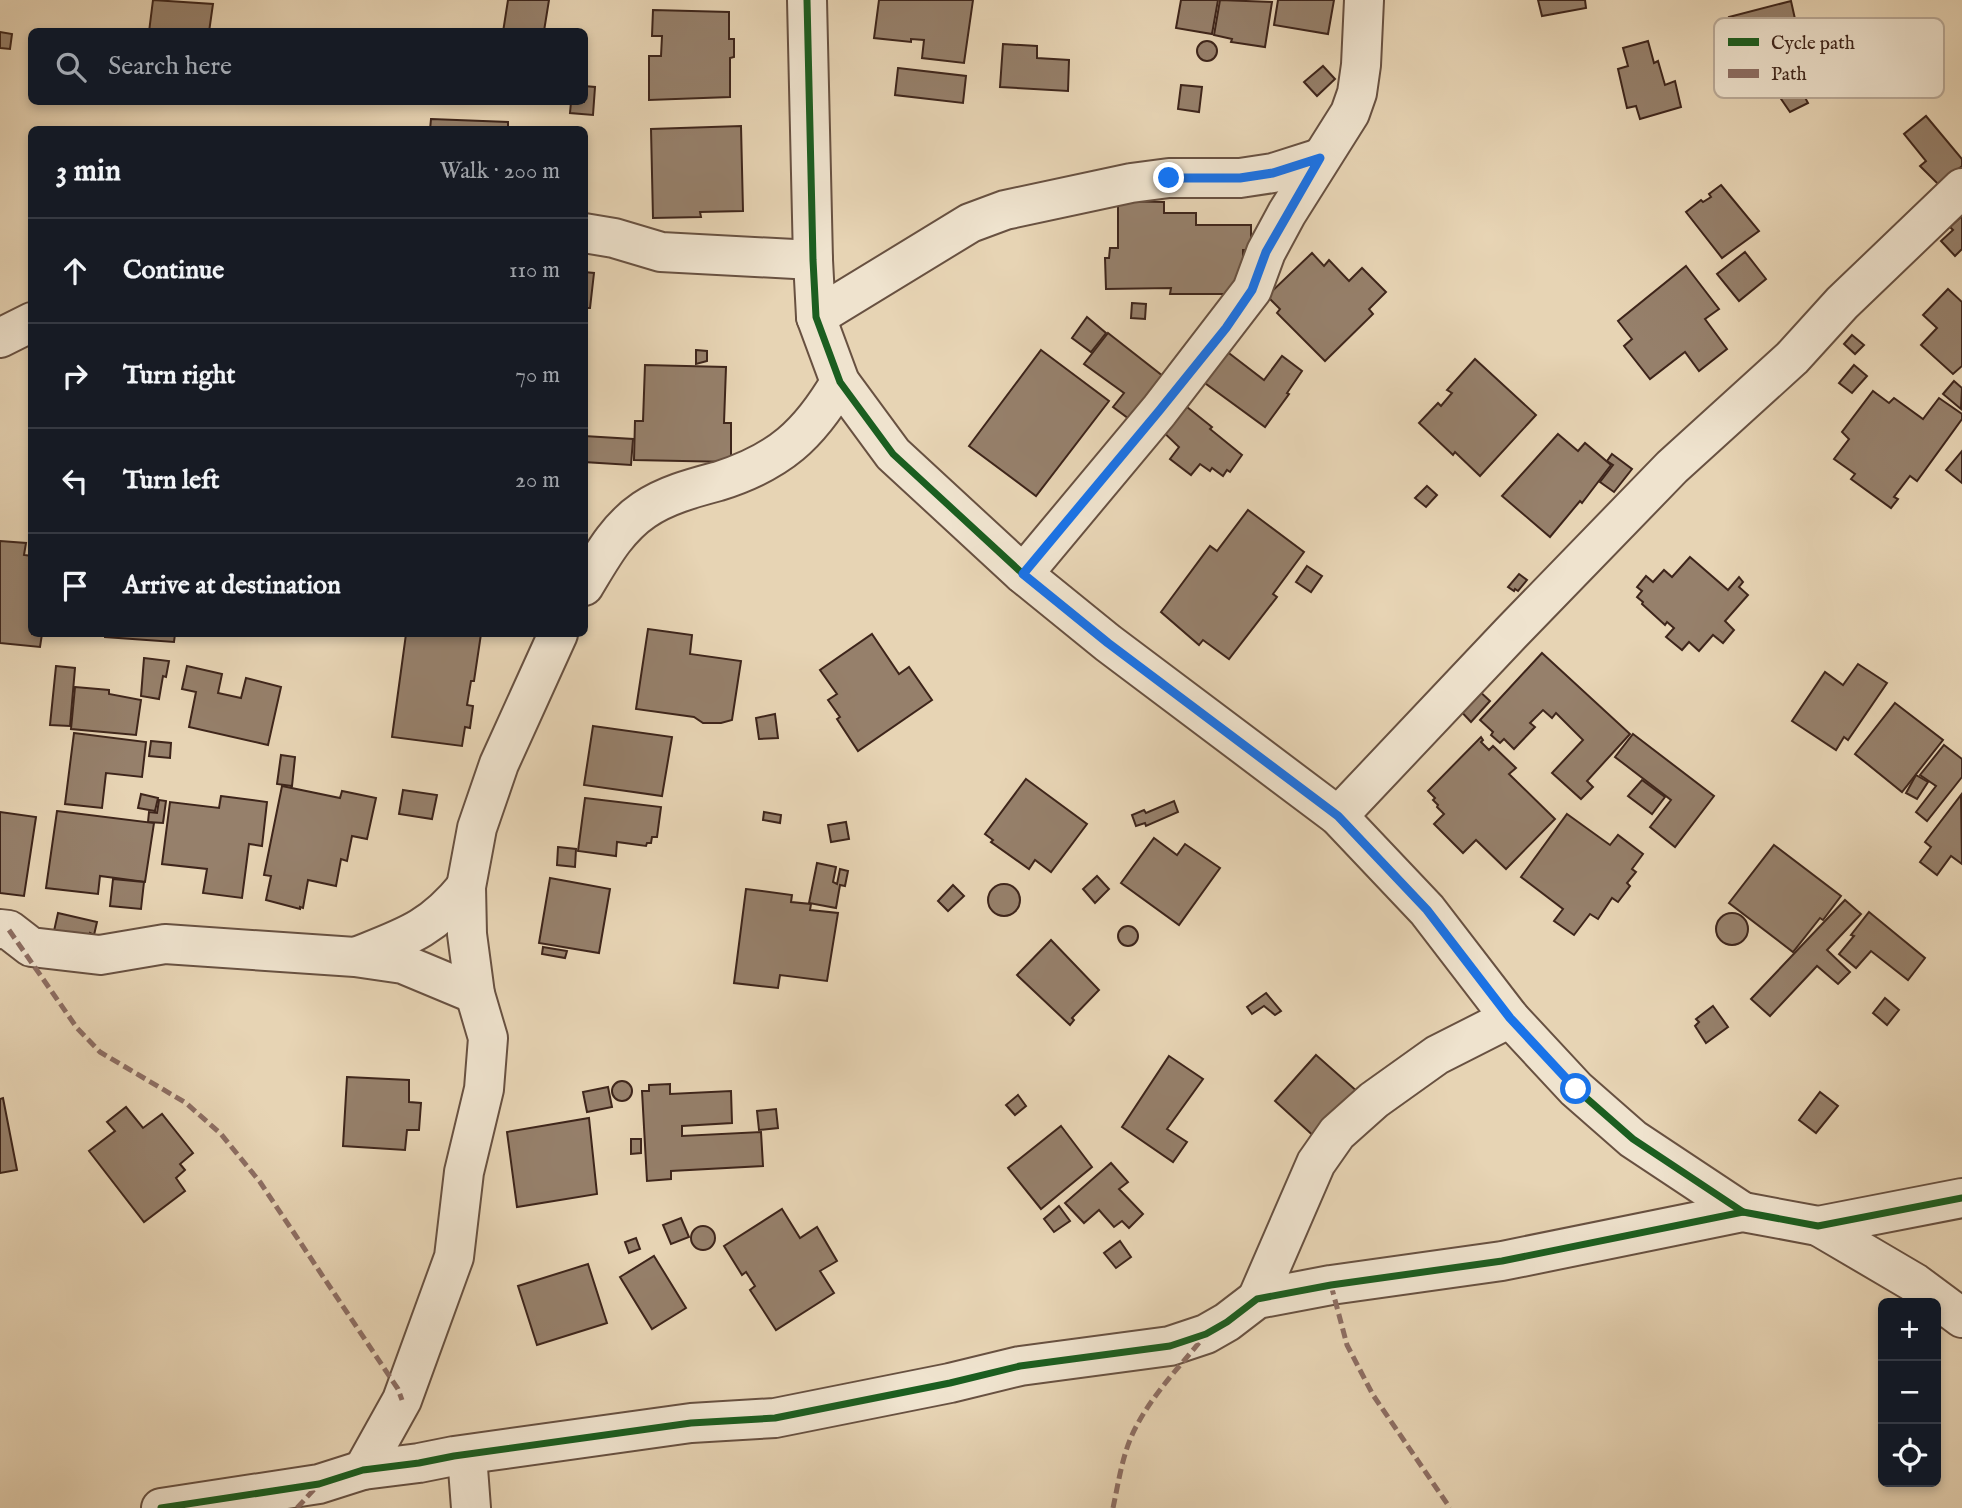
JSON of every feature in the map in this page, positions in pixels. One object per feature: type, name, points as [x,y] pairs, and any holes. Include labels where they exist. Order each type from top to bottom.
[{"type":"street","points":[[807,0],[816,317],[840,382],[893,454],[1023,574],[1119,652],[1338,816],[1427,910],[1510,1018],[1576,1089],[1633,1139],[1743,1212]]},
{"type":"street","points":[[1023,574],[1226,328],[1252,290],[1266,252],[1320,158],[1350,113],[1357,93],[1361,65],[1364,0]]},
{"type":"street","points":[[816,317],[970,223],[1005,210],[1131,183],[1169,178],[1240,178],[1262,175],[1320,158]]},
{"type":"street","points":[[1338,816],[1672,467],[1792,358],[1842,303],[1962,188]]},
{"type":"street","points":[[588,234],[661,252],[813,260]]},
{"type":"street","points":[[0,338],[28,323]]},
{"type":"street","points":[[588,579],[614,537],[643,510],[682,491],[722,480],[771,459],[805,433],[825,408],[840,382]]},
{"type":"street","points":[[363,1470],[402,1399],[454,1257],[464,1172],[484,1089],[488,1038],[475,994],[467,934],[466,887],[477,828],[499,764],[557,637]]},
{"type":"street","points":[[355,957],[413,934],[447,911],[466,887]]},
{"type":"street","points":[[0,929],[9,929],[31,947],[100,956],[165,944],[355,957],[403,964],[475,994]]},
{"type":"street","points":[[1257,1299],[1316,1163],[1337,1133],[1374,1100],[1437,1055],[1510,1018]]},
{"type":"street","points":[[1818,1226],[1962,1198]]},
{"type":"street","points":[[161,1508],[319,1484],[363,1470],[691,1423],[775,1418],[1020,1366],[1170,1346],[1206,1334],[1257,1299],[1331,1285],[1502,1261],[1743,1212],[1818,1226],[1915,1283],[1962,1318]]},
{"type":"street","points":[[467,1455],[471,1508]]},
{"type":"building","points":[[153,0],[213,4],[210,28],[150,28]]},
{"type":"building","points":[[508,0],[549,0],[544,28],[504,28]]},
{"type":"building","points":[[879,0],[973,0],[964,63],[922,58],[924,40],[911,39],[911,42],[874,38]]},
{"type":"building","points":[[1181,0],[1218,0],[1212,34],[1176,28]]},
{"type":"building","points":[[1220,0],[1272,2],[1265,47],[1231,42],[1232,39],[1214,35]]},
{"type":"building","points":[[1278,0],[1334,0],[1328,34],[1274,25]]},
{"type":"building","points":[[1538,0],[1585,0],[1586,8],[1542,16]]},
{"type":"building","points":[[1791,1],[1795,18],[1729,18]]},
{"type":"building","points":[[653,10],[729,12],[729,39],[734,39],[734,57],[730,58],[730,97],[649,100],[649,56],[661,56],[662,36],[652,36]]},
{"type":"building","points":[[0,32],[12,34],[10,49],[0,48]]},
{"type":"building","points":[[1207,41],[1214,44],[1217,51],[1214,58],[1207,61],[1200,58],[1197,51],[1200,44]]},
{"type":"building","points":[[1648,41],[1654,63],[1658,61],[1665,85],[1675,81],[1681,107],[1640,119],[1636,106],[1627,108],[1618,69],[1628,66],[1623,48]]},
{"type":"building","points":[[1003,44],[1037,46],[1037,58],[1069,60],[1068,91],[1000,87]]},
{"type":"building","points":[[1323,66],[1335,79],[1317,96],[1304,82]]},
{"type":"building","points":[[898,68],[966,76],[963,103],[895,95]]},
{"type":"building","points":[[1181,85],[1202,87],[1199,112],[1178,109]]},
{"type":"building","points":[[588,86],[595,87],[593,115],[570,113],[571,105],[588,105]]},
{"type":"building","points":[[1780,98],[1805,98],[1808,103],[1790,112]]},
{"type":"building","points":[[1926,116],[1962,159],[1962,166],[1939,185],[1920,166],[1926,161],[1904,134]]},
{"type":"building","points":[[431,119],[508,122],[508,126],[430,126]]},
{"type":"building","points":[[741,126],[743,211],[700,212],[701,217],[653,218],[651,129]]},
{"type":"building","points":[[1721,185],[1759,231],[1722,258],[1686,212],[1701,200],[1703,202],[1711,197],[1709,194]]},
{"type":"building","points":[[1118,201],[1164,202],[1164,213],[1196,213],[1196,225],[1251,225],[1251,250],[1243,250],[1243,294],[1170,294],[1171,288],[1106,289],[1105,258],[1109,258],[1110,248],[1118,248]]},
{"type":"building","points":[[1962,216],[1962,249],[1955,256],[1941,241],[1953,230],[1950,227]]},
{"type":"building","points":[[1745,252],[1766,279],[1739,301],[1717,274]]},
{"type":"building","points":[[1312,253],[1324,266],[1329,260],[1349,281],[1362,268],[1386,292],[1369,309],[1373,314],[1325,361],[1277,313],[1280,309],[1267,296]]},
{"type":"building","points":[[1686,266],[1719,309],[1705,319],[1727,349],[1699,371],[1685,352],[1650,379],[1624,346],[1632,339],[1618,321]]},
{"type":"building","points":[[588,272],[594,273],[588,308]]},
{"type":"building","points":[[1948,289],[1962,302],[1962,366],[1953,374],[1921,345],[1937,328],[1923,315]]},
{"type":"building","points":[[1132,303],[1146,304],[1145,319],[1131,318]]},
{"type":"building","points":[[1087,317],[1106,333],[1091,352],[1072,338]]},
{"type":"building","points":[[1108,333],[1173,384],[1140,427],[1113,407],[1124,393],[1084,364]]},
{"type":"building","points":[[1852,335],[1864,345],[1855,354],[1844,344]]},
{"type":"building","points":[[1221,347],[1264,380],[1282,356],[1302,371],[1265,427],[1198,378]]},
{"type":"building","points":[[696,350],[707,351],[707,361],[696,364]]},
{"type":"building","points":[[1041,350],[1109,401],[1036,496],[969,446]]},
{"type":"building","points":[[1475,359],[1536,415],[1480,476],[1419,423],[1438,403],[1441,406],[1452,393],[1447,390]]},
{"type":"building","points":[[645,365],[726,367],[724,423],[731,423],[731,462],[634,460],[635,421],[643,421]]},
{"type":"building","points":[[1854,365],[1867,376],[1852,393],[1839,383]]},
{"type":"building","points":[[1954,381],[1962,388],[1961,409],[1943,394]]},
{"type":"building","points":[[1873,391],[1889,403],[1894,398],[1923,419],[1939,398],[1962,414],[1962,419],[1917,481],[1910,476],[1894,497],[1898,499],[1891,508],[1851,479],[1855,474],[1834,459],[1849,439],[1842,432]]},
{"type":"building","points":[[1177,399],[1242,455],[1230,472],[1227,470],[1223,476],[1200,464],[1191,475],[1170,459],[1179,447],[1156,425]]},
{"type":"building","points":[[1558,434],[1578,451],[1585,443],[1611,465],[1582,503],[1580,501],[1550,537],[1502,496]]},
{"type":"building","points":[[588,436],[633,439],[631,465],[588,462]]},
{"type":"building","points":[[1962,451],[1962,483],[1946,470]]},
{"type":"building","points":[[1612,454],[1632,469],[1614,492],[1600,482],[1613,465],[1607,461]]},
{"type":"building","points":[[1427,486],[1437,495],[1426,507],[1415,498]]},
{"type":"building","points":[[1248,510],[1304,552],[1273,594],[1277,597],[1229,659],[1203,640],[1199,645],[1161,612],[1210,546],[1217,551]]},
{"type":"building","points":[[0,541],[26,543],[24,555],[28,556],[28,637],[42,637],[40,647],[0,643]]},
{"type":"building","points":[[1690,557],[1728,590],[1739,577],[1743,582],[1739,587],[1748,595],[1725,621],[1734,630],[1723,643],[1713,635],[1699,651],[1689,642],[1682,650],[1666,637],[1674,628],[1667,622],[1665,625],[1637,597],[1642,591],[1637,587],[1646,576],[1653,582],[1664,570],[1672,577]]},
{"type":"building","points":[[1307,566],[1322,576],[1311,592],[1296,582]]},
{"type":"building","points":[[1519,574],[1527,580],[1518,591],[1514,591],[1508,587]]},
{"type":"building","points":[[648,629],[692,635],[690,654],[741,661],[732,720],[703,723],[694,717],[636,709]]},
{"type":"building","points":[[872,634],[899,674],[909,667],[932,700],[858,751],[828,700],[837,694],[820,670]]},
{"type":"building","points":[[105,637],[175,637],[174,642]]},
{"type":"building","points":[[406,637],[481,637],[474,681],[471,681],[467,705],[473,706],[470,728],[465,727],[462,746],[392,737]]},
{"type":"building","points":[[1542,653],[1630,734],[1587,781],[1593,787],[1581,799],[1552,773],[1583,740],[1556,713],[1552,718],[1543,710],[1530,723],[1535,727],[1514,749],[1504,739],[1500,743],[1480,720]]},
{"type":"building","points":[[144,658],[169,661],[159,699],[141,696]]},
{"type":"building","points":[[1858,664],[1887,683],[1848,740],[1844,737],[1836,750],[1792,721],[1825,672],[1843,685]]},
{"type":"building","points":[[56,666],[75,668],[70,726],[50,725]]},
{"type":"building","points":[[187,666],[222,674],[218,693],[241,698],[246,678],[281,687],[268,745],[189,727],[196,692],[182,689]]},
{"type":"building","points":[[75,687],[109,690],[109,694],[141,700],[136,735],[71,729]]},
{"type":"building","points":[[1476,688],[1490,701],[1471,722],[1456,706]]},
{"type":"building","points":[[1895,703],[1943,740],[1902,792],[1855,754]]},
{"type":"building","points":[[775,714],[778,738],[759,739],[756,718]]},
{"type":"building","points":[[593,726],[672,737],[662,796],[584,785]]},
{"type":"building","points":[[74,733],[146,742],[142,777],[106,773],[102,808],[65,804]]},
{"type":"building","points":[[1633,734],[1714,796],[1675,847],[1650,827],[1671,800],[1615,757]]},
{"type":"building","points":[[1481,737],[1481,742],[1489,750],[1493,746],[1516,768],[1509,774],[1555,819],[1506,869],[1476,840],[1463,853],[1434,824],[1444,814],[1428,791]]},
{"type":"building","points":[[151,741],[171,743],[170,758],[149,756]]},
{"type":"building","points":[[1944,745],[1962,759],[1962,777],[1927,821],[1916,812],[1936,786],[1920,775]]},
{"type":"building","points":[[281,755],[295,757],[292,786],[277,784]]},
{"type":"building","points":[[1916,775],[1928,782],[1917,799],[1906,793]]},
{"type":"building","points":[[1026,779],[1087,824],[1051,872],[1035,860],[1029,869],[991,842],[993,840],[985,834]]},
{"type":"building","points":[[1642,780],[1665,797],[1652,814],[1628,796]]},
{"type":"building","points":[[282,786],[340,798],[342,791],[376,798],[367,839],[352,836],[347,861],[341,859],[336,886],[308,880],[303,908],[300,909],[266,900],[271,876],[264,875]]},
{"type":"building","points":[[403,790],[437,795],[432,819],[399,814]]},
{"type":"building","points":[[141,794],[158,798],[155,811],[138,808]]},
{"type":"building","points":[[1961,795],[1962,864],[1951,856],[1937,875],[1920,862],[1931,847],[1925,842]]},
{"type":"building","points":[[221,796],[267,802],[262,846],[249,844],[242,898],[203,893],[207,869],[162,864],[170,802],[219,808]]},
{"type":"building","points":[[585,798],[661,807],[657,837],[652,837],[651,843],[646,846],[617,842],[616,856],[578,851]]},
{"type":"building","points":[[159,800],[166,801],[163,823],[148,822],[149,812],[157,813]]},
{"type":"building","points":[[1174,801],[1178,812],[1146,826],[1145,823],[1136,826],[1132,815],[1144,810],[1146,813]]},
{"type":"building","points":[[57,811],[154,823],[145,882],[100,876],[98,894],[46,888]]},
{"type":"building","points":[[0,812],[36,817],[24,896],[0,893]]},
{"type":"building","points":[[764,812],[781,815],[780,823],[763,820]]},
{"type":"building","points":[[1567,814],[1610,845],[1618,835],[1643,854],[1632,869],[1636,872],[1627,883],[1630,886],[1618,902],[1612,898],[1598,919],[1590,914],[1574,935],[1554,921],[1563,909],[1521,877]]},
{"type":"building","points":[[846,822],[849,839],[831,842],[828,825]]},
{"type":"building","points":[[1154,838],[1177,855],[1185,844],[1220,868],[1179,925],[1121,883]]},
{"type":"building","points":[[1774,845],[1841,896],[1793,952],[1729,903]]},
{"type":"building","points":[[558,847],[576,849],[575,867],[557,865]]},
{"type":"building","points":[[817,863],[836,867],[833,882],[837,884],[840,869],[848,871],[845,886],[840,885],[836,908],[809,903]]},
{"type":"building","points":[[1097,876],[1109,889],[1095,903],[1083,889]]},
{"type":"building","points":[[550,878],[610,889],[599,953],[539,943]]},
{"type":"building","points":[[113,879],[144,882],[141,909],[110,906]]},
{"type":"building","points":[[1004,884],[1015,889],[1020,900],[1015,911],[1004,916],[993,911],[988,900],[993,889]]},
{"type":"building","points":[[953,885],[964,896],[948,911],[938,901]]},
{"type":"building","points":[[746,889],[792,895],[791,902],[811,904],[810,910],[838,913],[827,981],[780,975],[778,988],[734,983]]},
{"type":"building","points":[[1845,900],[1861,914],[1827,950],[1850,972],[1838,984],[1817,966],[1770,1016],[1751,999]]},
{"type":"building","points":[[1869,912],[1925,958],[1908,980],[1871,951],[1856,968],[1839,954]]},
{"type":"building","points":[[58,913],[97,922],[94,935],[90,933],[89,938],[54,931]]},
{"type":"building","points":[[1732,913],[1743,918],[1748,929],[1743,940],[1732,945],[1721,940],[1716,929],[1721,918]]},
{"type":"building","points":[[1128,926],[1135,929],[1138,936],[1135,943],[1128,946],[1121,943],[1118,936],[1121,929]]},
{"type":"building","points":[[1051,940],[1099,990],[1072,1018],[1074,1020],[1070,1025],[1017,975]]},
{"type":"building","points":[[543,947],[567,951],[565,958],[542,954]]},
{"type":"building","points":[[1266,993],[1281,1011],[1275,1015],[1264,1006],[1252,1014],[1247,1007]]},
{"type":"building","points":[[1885,998],[1899,1010],[1887,1025],[1873,1013]]},
{"type":"building","points":[[1713,1006],[1728,1027],[1706,1043],[1695,1026],[1699,1022],[1696,1019]]},
{"type":"building","points":[[1316,1055],[1359,1093],[1317,1139],[1275,1101]]},
{"type":"building","points":[[1169,1056],[1203,1079],[1167,1129],[1187,1142],[1173,1162],[1122,1127]]},
{"type":"building","points":[[347,1077],[409,1080],[409,1102],[421,1103],[419,1130],[407,1130],[405,1150],[343,1146]]},
{"type":"building","points":[[618,1081],[626,1081],[632,1091],[626,1101],[618,1101],[612,1095],[612,1087]]},
{"type":"building","points":[[670,1084],[670,1094],[731,1091],[732,1123],[682,1126],[682,1136],[761,1132],[763,1166],[671,1171],[671,1179],[647,1181],[642,1091],[649,1091],[649,1085]]},
{"type":"building","points":[[608,1087],[612,1107],[587,1112],[583,1092]]},
{"type":"building","points":[[1820,1092],[1838,1106],[1816,1133],[1799,1120]]},
{"type":"building","points":[[1018,1095],[1026,1106],[1015,1115],[1006,1105]]},
{"type":"building","points":[[3,1098],[17,1170],[0,1173],[0,1099]]},
{"type":"building","points":[[126,1107],[143,1128],[162,1114],[193,1153],[180,1164],[185,1170],[176,1178],[185,1191],[144,1222],[89,1151],[115,1131],[107,1122]]},
{"type":"building","points":[[776,1109],[778,1128],[759,1130],[757,1111]]},
{"type":"building","points":[[589,1118],[597,1194],[517,1207],[507,1132]]},
{"type":"building","points":[[1061,1126],[1092,1167],[1041,1209],[1008,1168]]},
{"type":"building","points":[[631,1139],[641,1139],[641,1153],[631,1154]]},
{"type":"building","points":[[1111,1163],[1128,1182],[1119,1189],[1143,1214],[1129,1228],[1122,1221],[1114,1227],[1099,1210],[1084,1223],[1065,1203]]},
{"type":"building","points":[[1059,1206],[1070,1221],[1054,1232],[1044,1219]]},
{"type":"building","points":[[782,1209],[800,1238],[817,1227],[837,1261],[820,1271],[834,1293],[776,1330],[750,1290],[755,1286],[746,1272],[742,1275],[724,1246]]},
{"type":"building","points":[[681,1218],[689,1237],[671,1244],[663,1225]]},
{"type":"building","points":[[703,1226],[714,1233],[715,1238],[708,1249],[703,1250],[692,1243],[691,1238],[698,1227]]},
{"type":"building","points":[[636,1238],[640,1249],[629,1253],[625,1242]]},
{"type":"building","points":[[1120,1241],[1131,1257],[1116,1268],[1104,1253]]},
{"type":"building","points":[[654,1256],[686,1308],[652,1329],[620,1277]]},
{"type":"building","points":[[588,1264],[607,1323],[537,1345],[518,1286]]},
{"type":"marked path","points":[[9,930],[77,1028],[100,1052],[186,1103],[221,1134],[260,1182],[398,1389],[402,1400]]},
{"type":"marked path","points":[[1331,1285],[1347,1345],[1373,1395],[1450,1508]]},
{"type":"marked path","points":[[1113,1508],[1125,1455],[1137,1425],[1159,1391],[1203,1338]]},
{"type":"marked path","points":[[297,1508],[318,1485]]},
{"type":"cycle path","points":[[807,0],[816,317],[840,382],[893,454],[1023,574],[1108,643],[1338,816],[1427,910],[1510,1018],[1576,1089],[1633,1139],[1743,1212]]},
{"type":"cycle path","points":[[161,1508],[319,1484],[363,1470],[454,1456],[691,1423],[775,1418],[1020,1366],[1170,1346],[1206,1334],[1257,1299],[1331,1285],[1502,1261],[1743,1212],[1818,1226],[1962,1198]]},
{"type":"route","points":[[1169,178],[1240,178],[1273,173],[1320,158],[1266,252],[1252,290],[1226,328],[1023,574],[1184,702],[1338,816],[1427,910],[1510,1018],[1576,1089]]}]
